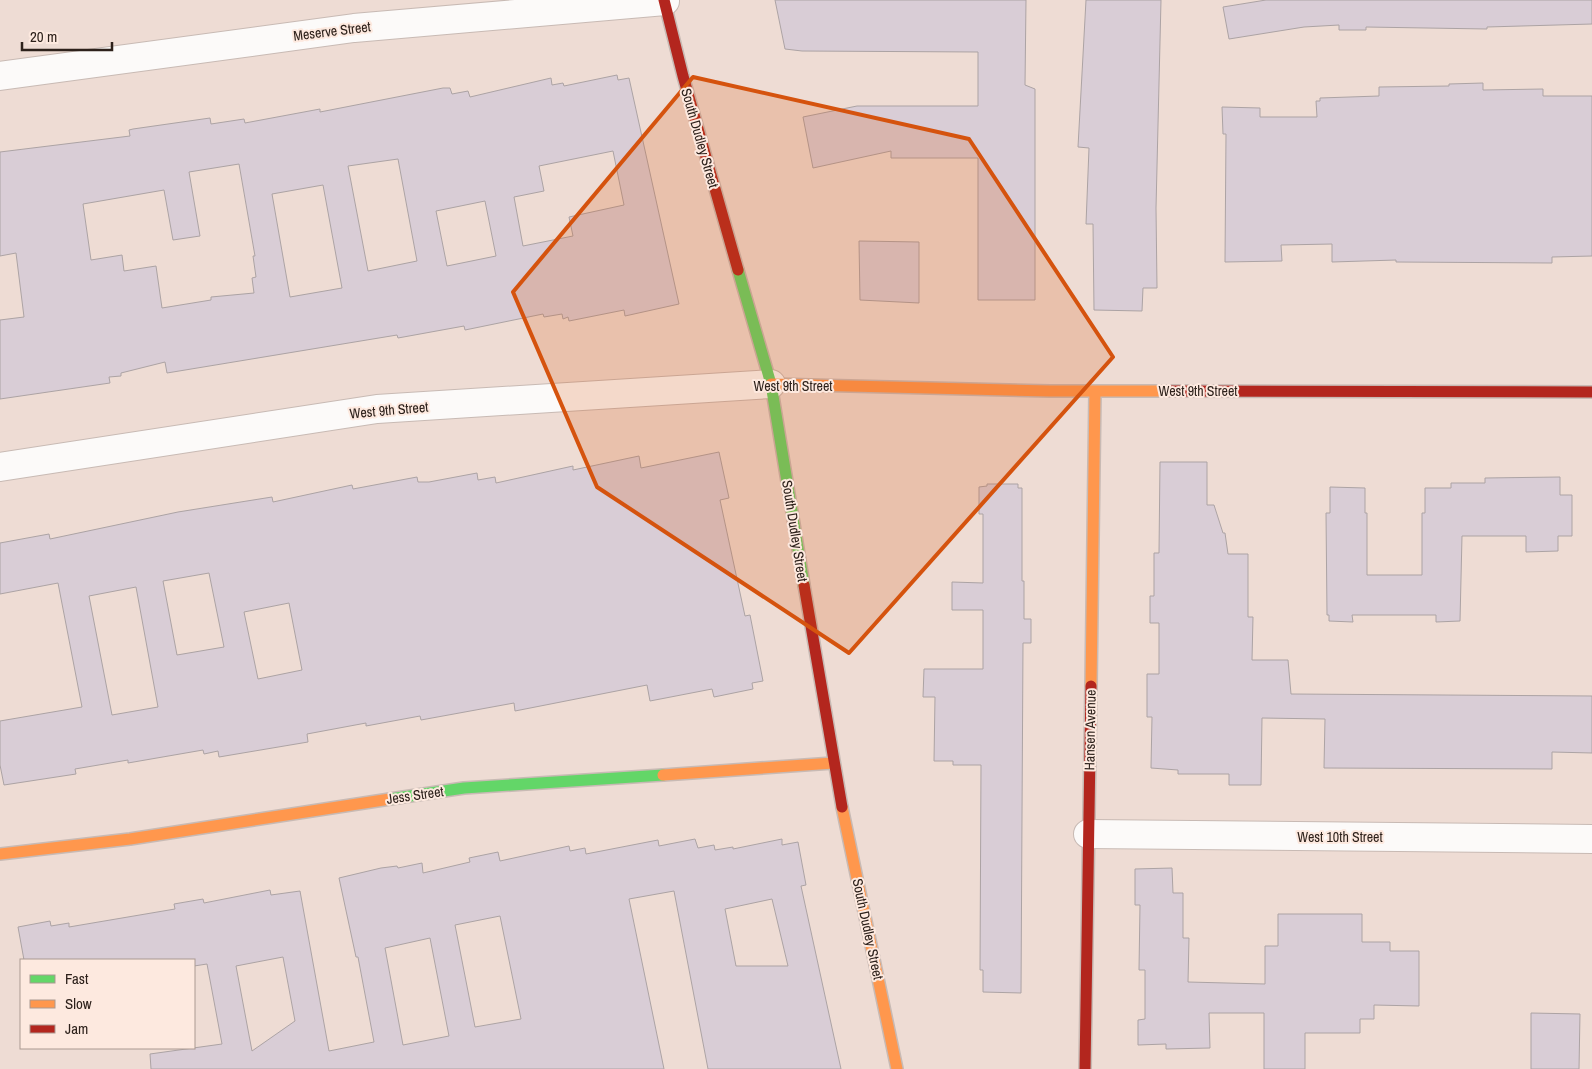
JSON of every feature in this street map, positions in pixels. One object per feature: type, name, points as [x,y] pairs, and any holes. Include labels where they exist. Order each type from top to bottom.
[{"type":"street","name":"Meserve Street","points":[[0,76],[354,28],[665,1]]},
{"type":"street","name":"South Dudley Street","points":[[665,1],[682,76],[771,384],[833,763],[897,1069]]},
{"type":"street","name":"West 9th Street","points":[[0,467],[378,409],[771,384],[1095,391],[1592,392]]},
{"type":"street","name":"Hansen Avenue","points":[[1085,1069],[1095,391]]},
{"type":"street","name":"Jess Street","points":[[0,854],[130,839],[464,788],[833,763]]},
{"type":"street","name":"West 10th Street","points":[[1088,834],[1592,839]]},
{"type":"highlighted area","points":[[693,77],[969,139],[1113,357],[849,653],[597,487],[513,292]]},
{"type":"building","points":[[775,0],[1026,0],[1025,85],[1035,89],[1035,300],[978,300],[978,158],[891,158],[891,151],[813,168],[803,117],[857,106],[978,106],[978,52],[802,51],[785,49]]},
{"type":"building","points":[[1086,0],[1161,0],[1156,208],[1157,288],[1143,288],[1142,311],[1094,310],[1093,224],[1086,224],[1089,148],[1078,147]]},
{"type":"building","points":[[1266,0],[1592,0],[1592,24],[1487,27],[1487,29],[1366,27],[1366,30],[1339,30],[1339,25],[1304,27],[1229,39],[1223,7]]},
{"type":"building","points":[[617,75],[618,80],[629,78],[679,304],[625,316],[624,310],[569,321],[568,317],[563,319],[562,314],[544,317],[543,314],[465,330],[464,326],[398,338],[397,335],[167,373],[165,362],[121,373],[121,376],[109,377],[110,383],[0,399],[0,320],[24,317],[16,253],[0,256],[0,152],[130,136],[129,130],[133,129],[210,118],[211,124],[244,119],[245,123],[320,109],[320,112],[443,88],[450,88],[452,94],[468,91],[470,97],[551,78],[552,85],[563,83],[564,86]],"holes":[[[613,151],[624,205],[569,217],[573,236],[523,246],[514,197],[544,191],[539,166]],[[398,159],[417,261],[368,271],[348,166]],[[239,164],[255,256],[253,256],[256,277],[252,278],[254,293],[211,297],[211,300],[162,308],[156,266],[124,271],[122,255],[91,260],[83,204],[164,190],[173,240],[200,236],[189,172]],[[323,185],[342,288],[290,297],[272,194]],[[485,201],[496,256],[447,266],[436,211]]]},
{"type":"building","points":[[1483,83],[1483,90],[1543,89],[1543,96],[1592,96],[1592,256],[1552,257],[1552,263],[1396,262],[1396,260],[1332,262],[1332,244],[1281,245],[1282,261],[1225,262],[1226,134],[1223,134],[1222,107],[1260,108],[1260,117],[1317,117],[1316,101],[1320,101],[1320,98],[1379,96],[1379,87],[1449,86],[1449,84]]},
{"type":"building","points":[[859,241],[919,242],[919,303],[860,300]]},
{"type":"building","points":[[719,452],[729,498],[720,500],[745,616],[750,615],[763,681],[752,683],[753,689],[714,697],[712,689],[650,701],[647,685],[515,711],[514,703],[421,720],[420,716],[366,726],[366,723],[307,734],[308,742],[219,757],[218,751],[204,754],[203,750],[128,763],[128,760],[75,769],[76,774],[4,785],[0,765],[0,721],[82,707],[58,583],[0,594],[0,543],[49,534],[50,539],[178,512],[272,497],[273,502],[352,485],[353,489],[417,477],[418,482],[429,482],[477,473],[478,480],[495,477],[496,483],[573,466],[573,470],[639,456],[641,468]],"holes":[[[209,573],[224,647],[177,655],[163,581]],[[136,587],[158,707],[112,715],[89,596]],[[289,603],[302,670],[258,679],[244,612]]]},
{"type":"building","points":[[1160,462],[1207,462],[1207,505],[1214,505],[1223,533],[1225,533],[1228,554],[1248,554],[1248,617],[1253,617],[1252,660],[1288,660],[1291,694],[1592,696],[1592,753],[1552,752],[1552,769],[1324,768],[1325,719],[1262,718],[1261,785],[1229,785],[1229,774],[1178,774],[1178,770],[1151,768],[1152,717],[1147,717],[1147,674],[1159,674],[1159,623],[1150,623],[1150,596],[1154,596],[1154,553],[1159,553]]},
{"type":"building","points":[[1560,477],[1560,495],[1572,495],[1572,536],[1558,536],[1558,551],[1526,552],[1526,536],[1462,536],[1460,621],[1436,622],[1436,615],[1352,615],[1353,622],[1329,621],[1329,615],[1327,615],[1326,513],[1330,513],[1330,487],[1365,488],[1367,575],[1422,575],[1422,513],[1425,513],[1425,488],[1451,488],[1451,483],[1485,483],[1485,478]]},
{"type":"building","points":[[987,484],[1018,484],[1018,488],[1022,488],[1024,619],[1031,619],[1031,643],[1023,643],[1021,993],[983,992],[983,970],[980,970],[981,765],[953,765],[953,761],[934,761],[935,697],[923,697],[924,669],[983,669],[983,610],[952,610],[952,582],[983,583],[983,514],[979,514],[979,487],[987,486]]},
{"type":"building","points":[[695,839],[698,848],[714,845],[715,850],[733,847],[733,849],[782,839],[782,845],[798,842],[806,885],[801,886],[841,1069],[708,1069],[674,891],[629,899],[664,1069],[151,1069],[150,1054],[222,1044],[207,964],[195,966],[195,959],[24,959],[18,927],[50,921],[51,926],[69,923],[69,927],[175,909],[174,904],[203,899],[204,903],[270,890],[271,895],[300,891],[329,1051],[374,1042],[358,957],[356,957],[339,878],[381,868],[397,866],[398,868],[422,863],[423,873],[470,862],[469,858],[498,852],[500,861],[569,846],[570,851],[585,848],[586,854],[658,840],[659,846]],"holes":[[[772,899],[788,966],[736,966],[725,909]],[[500,916],[521,1019],[475,1027],[455,925]],[[430,938],[449,1036],[403,1045],[385,948]],[[283,957],[295,1021],[252,1051],[236,966]]]},
{"type":"building","points":[[1172,868],[1173,893],[1183,893],[1183,938],[1189,938],[1188,982],[1265,984],[1265,946],[1278,946],[1278,914],[1362,914],[1362,942],[1390,942],[1390,951],[1419,951],[1419,1006],[1374,1005],[1374,1019],[1360,1019],[1360,1033],[1305,1033],[1305,1069],[1264,1069],[1264,1013],[1209,1013],[1210,1048],[1166,1049],[1166,1044],[1138,1045],[1138,1020],[1145,1019],[1145,970],[1139,970],[1140,905],[1135,905],[1135,869]]},
{"type":"building","points":[[1531,1013],[1580,1014],[1579,1069],[1531,1069]]},
{"type":"traffic: fast","points":[[738,270],[771,384],[804,585]]},
{"type":"traffic: fast","points":[[390,799],[464,788],[663,775]]},
{"type":"traffic: slow","points":[[771,384],[1050,391],[1164,391]]},
{"type":"traffic: slow","points":[[1091,686],[1095,391]]},
{"type":"traffic: slow","points":[[663,775],[833,763]]},
{"type":"traffic: slow","points":[[0,854],[130,839],[390,799]]},
{"type":"traffic: slow","points":[[842,807],[897,1069]]},
{"type":"traffic: jam","points":[[664,0],[683,76],[738,270]]},
{"type":"traffic: jam","points":[[1164,391],[1592,392]]},
{"type":"traffic: jam","points":[[804,585],[842,807]]},
{"type":"traffic: jam","points":[[1085,1069],[1091,686]]}]
